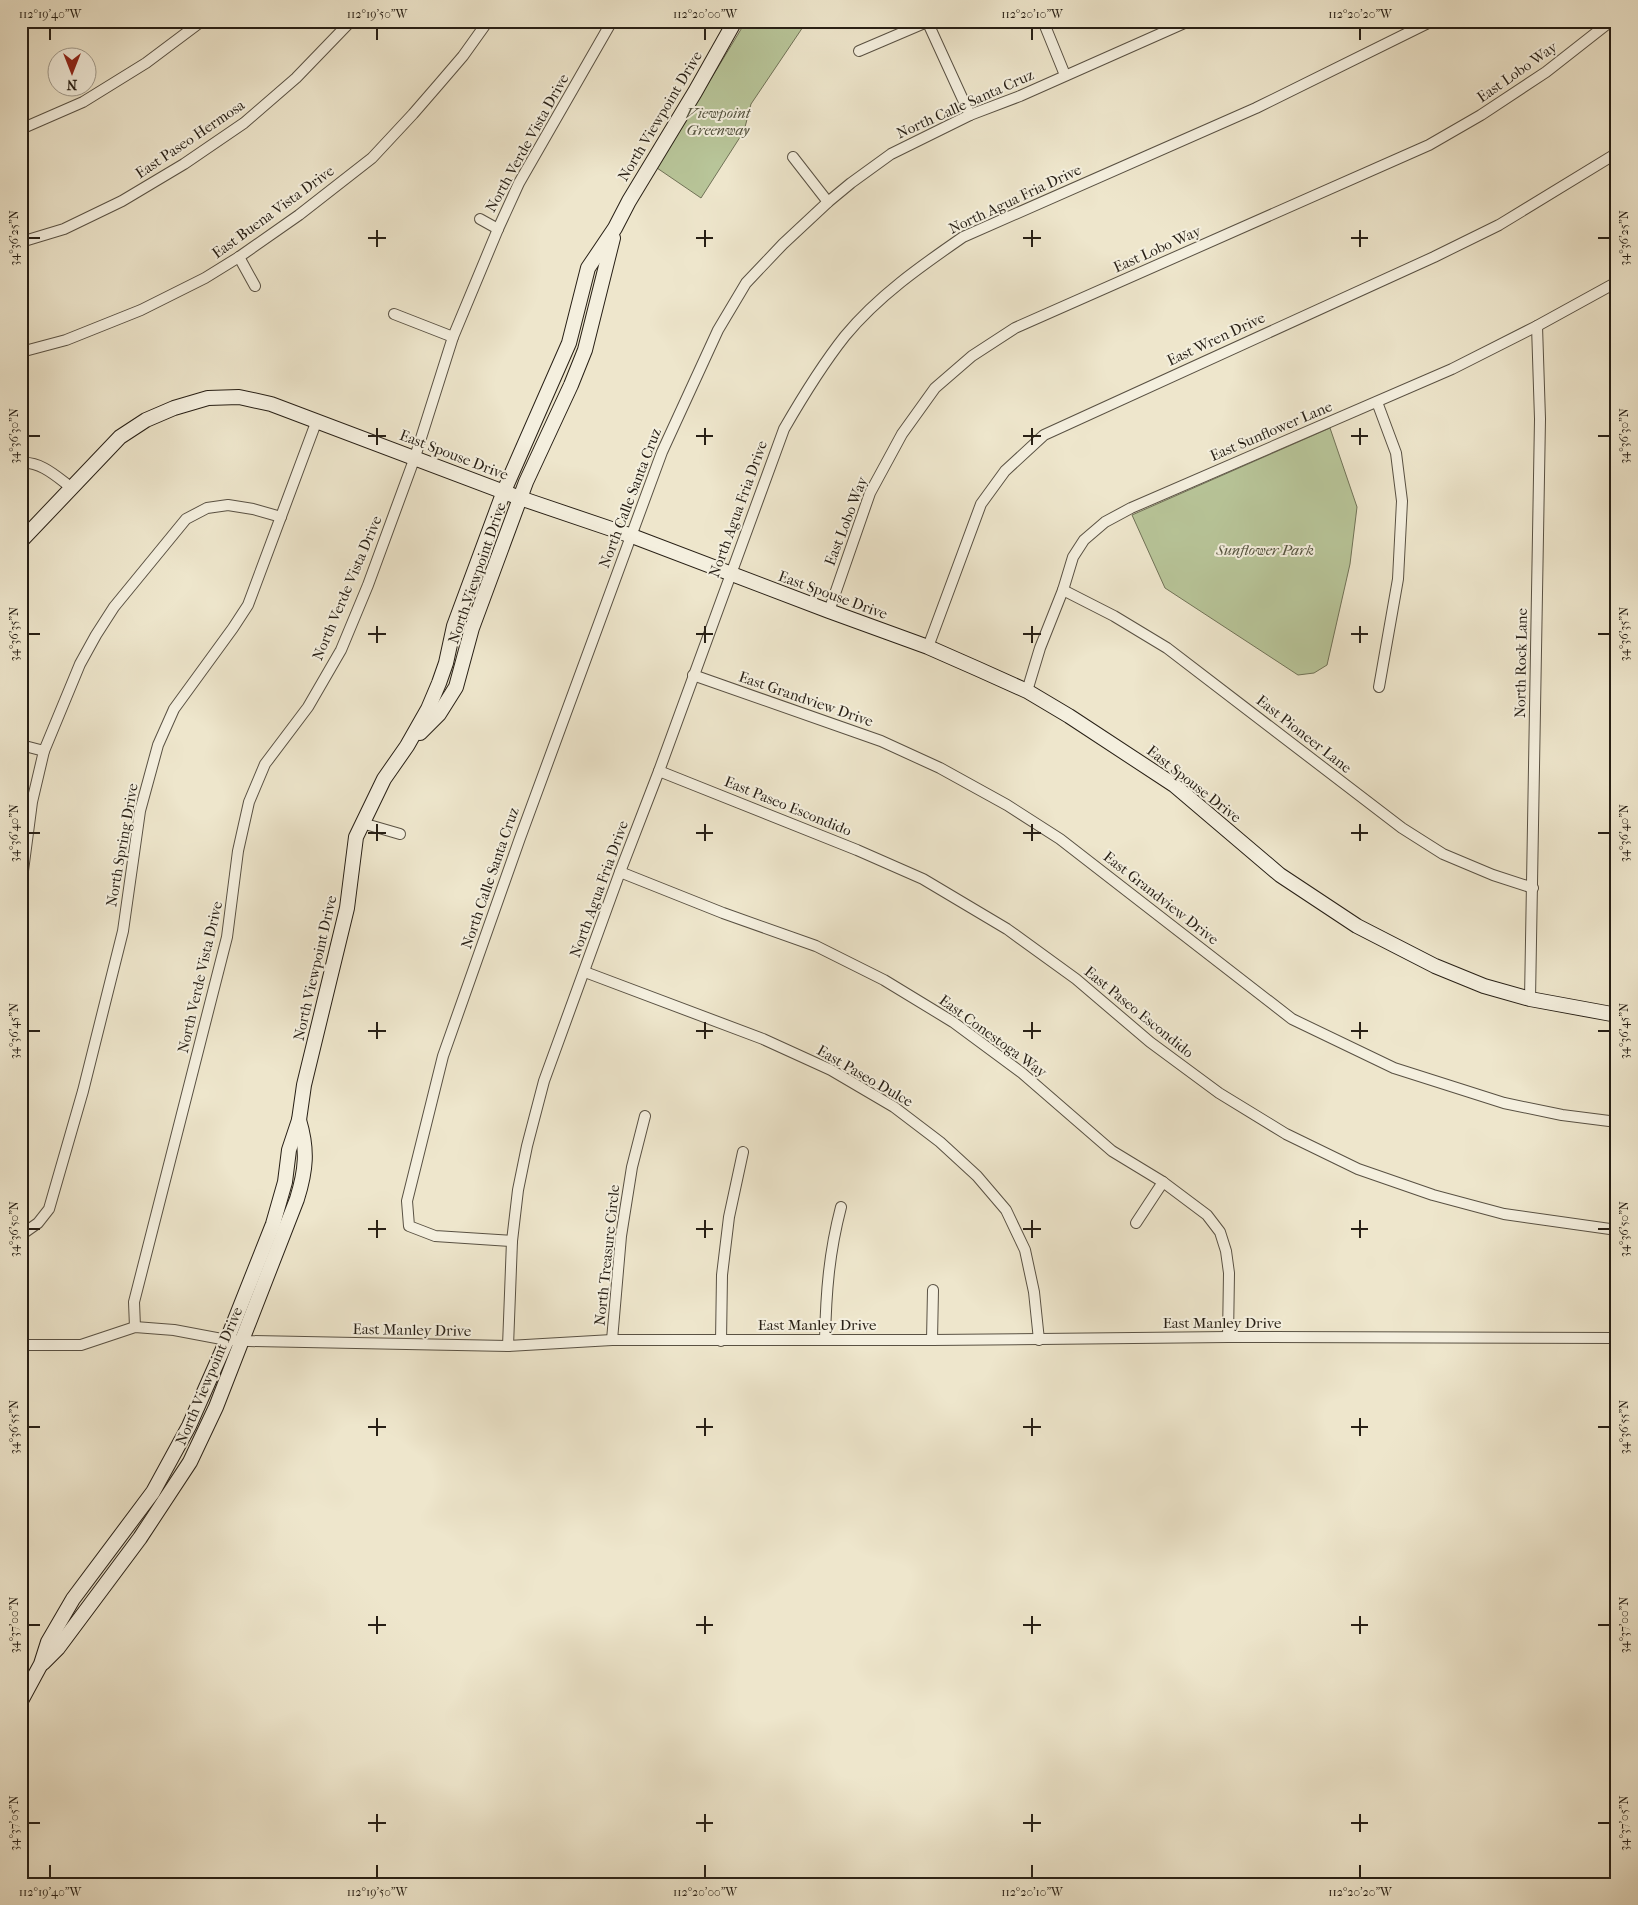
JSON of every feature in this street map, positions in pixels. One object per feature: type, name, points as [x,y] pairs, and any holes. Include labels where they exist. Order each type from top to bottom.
[{"type":"main road","name":"North Viewpoint Drive","points":[[21,1701],[41,1664],[48,1642],[73,1599],[153,1492],[189,1426],[226,1340],[273,1224],[285,1182],[289,1150],[299,1120],[304,1085],[346,916],[355,847],[362,823],[384,779],[407,746],[428,709],[446,663],[454,626],[504,491],[569,343],[588,268],[615,228],[735,21]]},
{"type":"main road","name":"North Viewpoint Drive","points":[[407,746],[439,714],[456,687],[472,628],[520,498],[586,350],[615,228]]},
{"type":"main road","name":"East Spouse Drive","points":[[21,541],[120,437],[146,420],[174,408],[208,398],[239,397],[272,404],[520,498],[632,536],[928,647],[1027,691],[1109,741],[1174,785],[1280,875],[1357,926],[1435,966],[1484,986],[1530,999],[1617,1015]]},
{"type":"main road","name":"North Viewpoint Drive","points":[[41,1664],[58,1648],[140,1538],[190,1462],[216,1407],[297,1199],[305,1165],[305,1139],[299,1120]]},
{"type":"street","points":[[21,129],[83,102],[146,63],[202,21]]},
{"type":"street","name":"East Paseo Hermosa","points":[[21,242],[64,229],[122,201],[184,164],[244,123],[296,78],[350,21]]},
{"type":"street","name":"East Buena Vista Drive","points":[[21,352],[66,340],[141,310],[205,278],[239,257],[306,209],[372,158],[414,114],[463,56],[488,21]]},
{"type":"street","name":"North Verde Vista Drive","points":[[135,1328],[134,1302],[227,937],[238,851],[249,802],[265,764],[308,707],[341,650],[368,585],[414,457],[453,337],[498,229],[519,183],[612,21]]},
{"type":"street","points":[[1043,21],[1065,75]]},
{"type":"street","name":"North Calle Santa Cruz","points":[[512,1241],[435,1236],[409,1226],[407,1201],[443,1056],[520,838],[662,452],[718,330],[746,283],[783,244],[828,202],[891,154],[970,115],[1020,96],[1189,21]]},
{"type":"street","name":"North Agua Fria Drive","points":[[508,1346],[512,1241],[518,1190],[544,1081],[784,429],[812,381],[846,335],[889,292],[920,267],[963,237],[1256,108],[1432,21]]},
{"type":"street","name":"East Lobo Way","points":[[829,611],[870,493],[902,434],[935,388],[972,356],[1015,328],[1429,145],[1481,115],[1546,72],[1611,21]]},
{"type":"street","points":[[859,51],[927,22],[970,115]]},
{"type":"street","name":"East Wren Drive","points":[[928,647],[981,504],[1005,471],[1044,435],[1434,257],[1499,224],[1617,153]]},
{"type":"street","points":[[792,157],[828,202]]},
{"type":"street","points":[[480,218],[498,229]]},
{"type":"street","points":[[239,257],[255,286]]},
{"type":"street","name":"East Sunflower Lane","points":[[1027,691],[1040,648],[1063,590],[1073,557],[1084,540],[1105,522],[1131,508],[1452,369],[1538,326],[1617,282]]},
{"type":"street","points":[[394,314],[453,337]]},
{"type":"street","name":"North Rock Lane","points":[[1530,999],[1540,419],[1538,326]]},
{"type":"street","points":[[1377,402],[1396,453],[1402,501],[1398,578],[1379,687]]},
{"type":"street","name":"North Spring Drive","points":[[21,1235],[38,1223],[49,1209],[80,1100],[123,930],[140,811],[158,745],[174,709],[248,605],[318,420]]},
{"type":"street","points":[[21,463],[28,462],[41,466],[72,488]]},
{"type":"street","points":[[21,886],[32,802],[44,750],[80,664],[114,607],[186,519],[207,508],[228,505],[253,509],[281,518]]},
{"type":"street","name":"East Pioneer Lane","points":[[1063,590],[1114,616],[1167,648],[1402,828],[1443,854],[1494,875],[1533,888]]},
{"type":"street","name":"East Grandview Drive","points":[[692,675],[881,741],[940,768],[1007,805],[1060,839],[1292,1019],[1385,1064],[1504,1103],[1562,1115],[1617,1122]]},
{"type":"street","points":[[21,745],[44,750]]},
{"type":"street","name":"East Paseo Escondido","points":[[659,771],[857,850],[923,879],[1007,929],[1076,979],[1150,1042],[1219,1093],[1286,1134],[1358,1169],[1433,1195],[1504,1214],[1617,1230]]},
{"type":"street","points":[[362,823],[400,834]]},
{"type":"street","name":"East Conestoga Way","points":[[620,872],[722,913],[816,946],[884,980],[953,1022],[1022,1073],[1112,1151],[1163,1182],[1207,1215],[1220,1232],[1226,1251],[1228,1338]]},
{"type":"street","name":"East Paseo Dulce","points":[[585,972],[763,1039],[830,1070],[894,1107],[940,1142],[977,1176],[1006,1210],[1025,1250],[1034,1292],[1039,1340]]},
{"type":"street","name":"North Treasure Circle","points":[[612,1340],[621,1236],[632,1167],[645,1116]]},
{"type":"street","points":[[721,1341],[722,1275],[728,1227],[742,1152]]},
{"type":"street","points":[[1136,1223],[1163,1182]]},
{"type":"street","points":[[825,1340],[826,1298],[832,1244],[841,1207]]},
{"type":"street","points":[[932,1340],[933,1290]]},
{"type":"street","name":"East Manley Drive","points":[[21,1345],[81,1345],[135,1328],[174,1330],[226,1340],[242,1341],[508,1346],[612,1340],[1617,1338]]},
{"type":"green space","name":"Viewpoint Greenway","points":[[746,21],[807,21],[751,104],[744,131],[701,198],[657,168]]},
{"type":"green space","name":"Sunflower Park","points":[[1330,428],[1357,507],[1350,564],[1327,665],[1314,673],[1298,675],[1165,588],[1132,515]]}]
